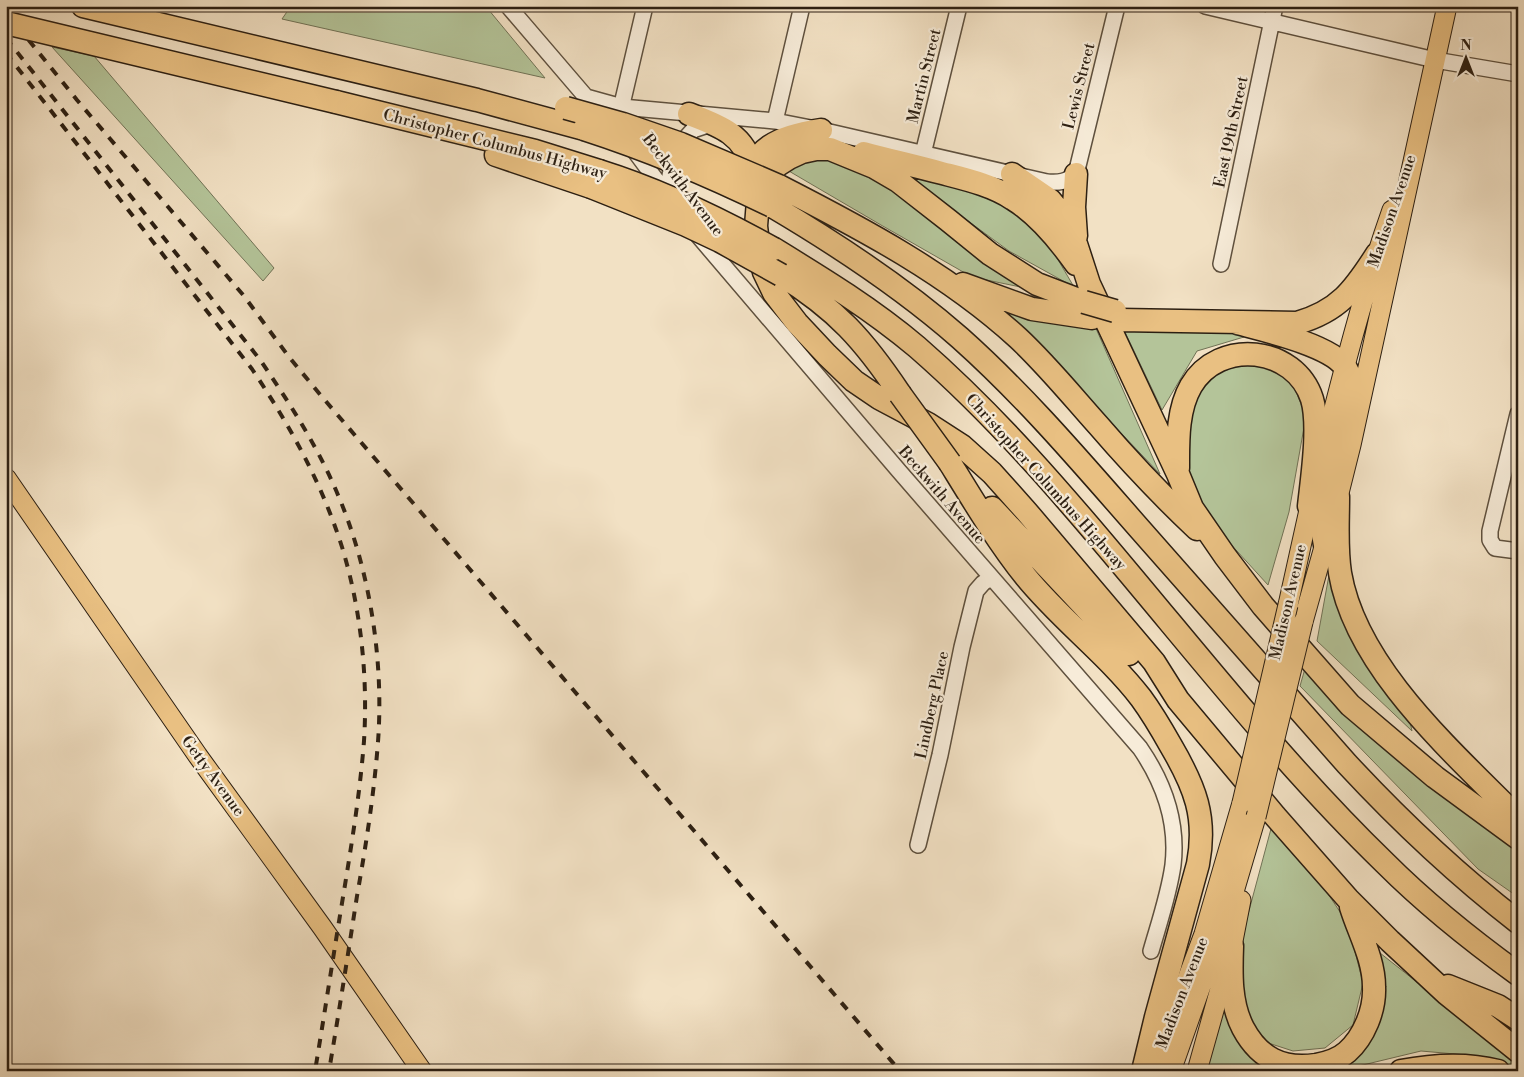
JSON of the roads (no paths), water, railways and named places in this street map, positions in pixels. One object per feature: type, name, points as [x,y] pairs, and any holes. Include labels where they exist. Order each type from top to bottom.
[{"type":"highway","points":[[83,6],[477,100],[584,129],[641,148],[691,168],[842,218],[928,268],[992,315],[1046,366],[1163,497],[1225,556]]},
{"type":"highway","name":"Christopher Columbus Highway","points":[[6,23],[518,147],[595,179],[644,186],[711,216],[774,249],[839,288],[915,346],[986,412],[1064,496],[1238,704],[1319,795],[1385,864],[1421,897],[1518,974]]},
{"type":"highway","points":[[477,100],[533,100],[623,124],[681,144],[775,196],[845,251],[886,279],[960,338],[1029,405],[1380,801],[1456,872],[1518,922]]},
{"type":"highway","points":[[689,114],[723,128],[741,143],[750,158],[752,168]]},
{"type":"highway","points":[[1518,838],[1435,777],[1350,705],[1263,606],[1192,508],[1178,474],[1088,301],[1070,256],[1046,227],[1025,207],[1013,198],[1000,192],[955,177],[864,153],[806,132],[777,142],[761,152],[752,168],[746,186],[742,221],[747,261],[767,292],[782,305],[827,356],[854,381],[962,446],[992,473],[1154,662],[1178,700],[1348,898],[1390,942],[1431,980],[1518,1051]]},
{"type":"highway","points":[[826,140],[898,181],[990,254],[1037,284],[1088,301],[1117,315],[1237,323],[1297,323],[1314,318],[1332,308],[1346,296],[1363,276],[1377,254]]},
{"type":"highway","points":[[782,305],[768,282],[761,261],[756,226],[758,200],[770,173],[778,165],[826,140]]},
{"type":"highway","points":[[1012,174],[1050,200],[1064,218],[1076,244]]},
{"type":"highway","points":[[1076,174],[1074,207],[1076,244],[1088,301]]},
{"type":"highway","points":[[595,179],[720,241],[781,275],[823,303],[842,320],[872,353],[1027,578],[1118,672],[1141,698],[1157,722],[1181,762],[1195,794],[1202,825],[1201,850],[1198,864],[1156,1017],[1144,1071]]},
{"type":"highway","points":[[928,268],[980,291],[1032,309],[1088,301]]},
{"type":"highway","points":[[1237,323],[1288,337],[1316,348],[1335,358],[1344,366],[1350,377],[1350,389],[1320,517],[1325,545]]},
{"type":"highway","points":[[1178,474],[1178,442],[1182,408],[1185,397],[1197,376],[1208,367],[1231,356],[1254,354],[1265,356],[1288,367],[1300,378],[1312,399],[1315,443],[1309,506]]},
{"type":"highway","points":[[950,464],[1145,672],[1178,700]]},
{"type":"highway","points":[[1338,497],[1338,544],[1341,574],[1348,604],[1368,646],[1385,673],[1428,726],[1518,818]]},
{"type":"highway","points":[[1232,946],[1231,980],[1237,1014],[1243,1028],[1258,1048],[1274,1062],[1285,1065],[1306,1066],[1328,1063],[1347,1052],[1355,1043],[1368,1022],[1375,988],[1371,963],[1348,898]]},
{"type":"highway","points":[[1431,980],[1498,1006],[1518,1019]]},
{"type":"highway","points":[[1401,1071],[1434,1066],[1474,1067],[1498,1071]]},
{"type":"main road","name":"Madison Avenue","points":[[1171,1071],[1233,895],[1256,817],[1303,622],[1338,497],[1447,6]]},
{"type":"main road","name":"Madison Avenue","points":[[1153,1071],[1204,934],[1242,802],[1309,506],[1344,366],[1377,254],[1419,132]]},
{"type":"main road","name":"Getty Avenue","points":[[6,478],[198,756],[422,1071]]},
{"type":"main road","points":[[1197,1071],[1232,946],[1256,817]]},
{"type":"street","name":"Beckwith Avenue","points":[[508,6],[586,97],[616,126],[702,241],[991,578],[1140,748],[1157,775],[1170,811],[1173,830],[1173,863],[1151,951]]},
{"type":"street","points":[[616,126],[622,108],[645,6]]},
{"type":"street","points":[[775,122],[802,6]]},
{"type":"street","name":"Martin Street","points":[[923,154],[959,6]]},
{"type":"street","name":"Lewis Street","points":[[1076,174],[1117,6]]},
{"type":"street","points":[[1205,6],[1435,60],[1518,74]]},
{"type":"street","name":"East 19th Street","points":[[1221,264],[1275,6]]},
{"type":"street","name":"Beckwith Avenue","points":[[586,97],[622,108],[775,122],[826,140],[923,154],[1047,182],[1058,183],[1066,181],[1076,174]]},
{"type":"street","points":[[681,213],[670,176],[674,151],[693,130],[714,123]]},
{"type":"street","points":[[1518,414],[1490,531],[1490,540],[1494,548],[1518,551]]},
{"type":"street","name":"Lindberg Place","points":[[918,845],[976,591],[991,578]]},
{"type":"railway","points":[[6,12],[77,100],[244,296],[289,357],[323,398],[900,1071]]},
{"type":"railway","points":[[6,38],[261,361],[293,410],[322,460],[338,495],[359,554],[372,616],[376,648],[379,680],[378,742],[367,839],[329,1071]]},
{"type":"railway","points":[[6,53],[252,369],[292,433],[324,499],[342,547],[354,594],[362,643],[365,692],[364,741],[353,835],[315,1071]]}]
